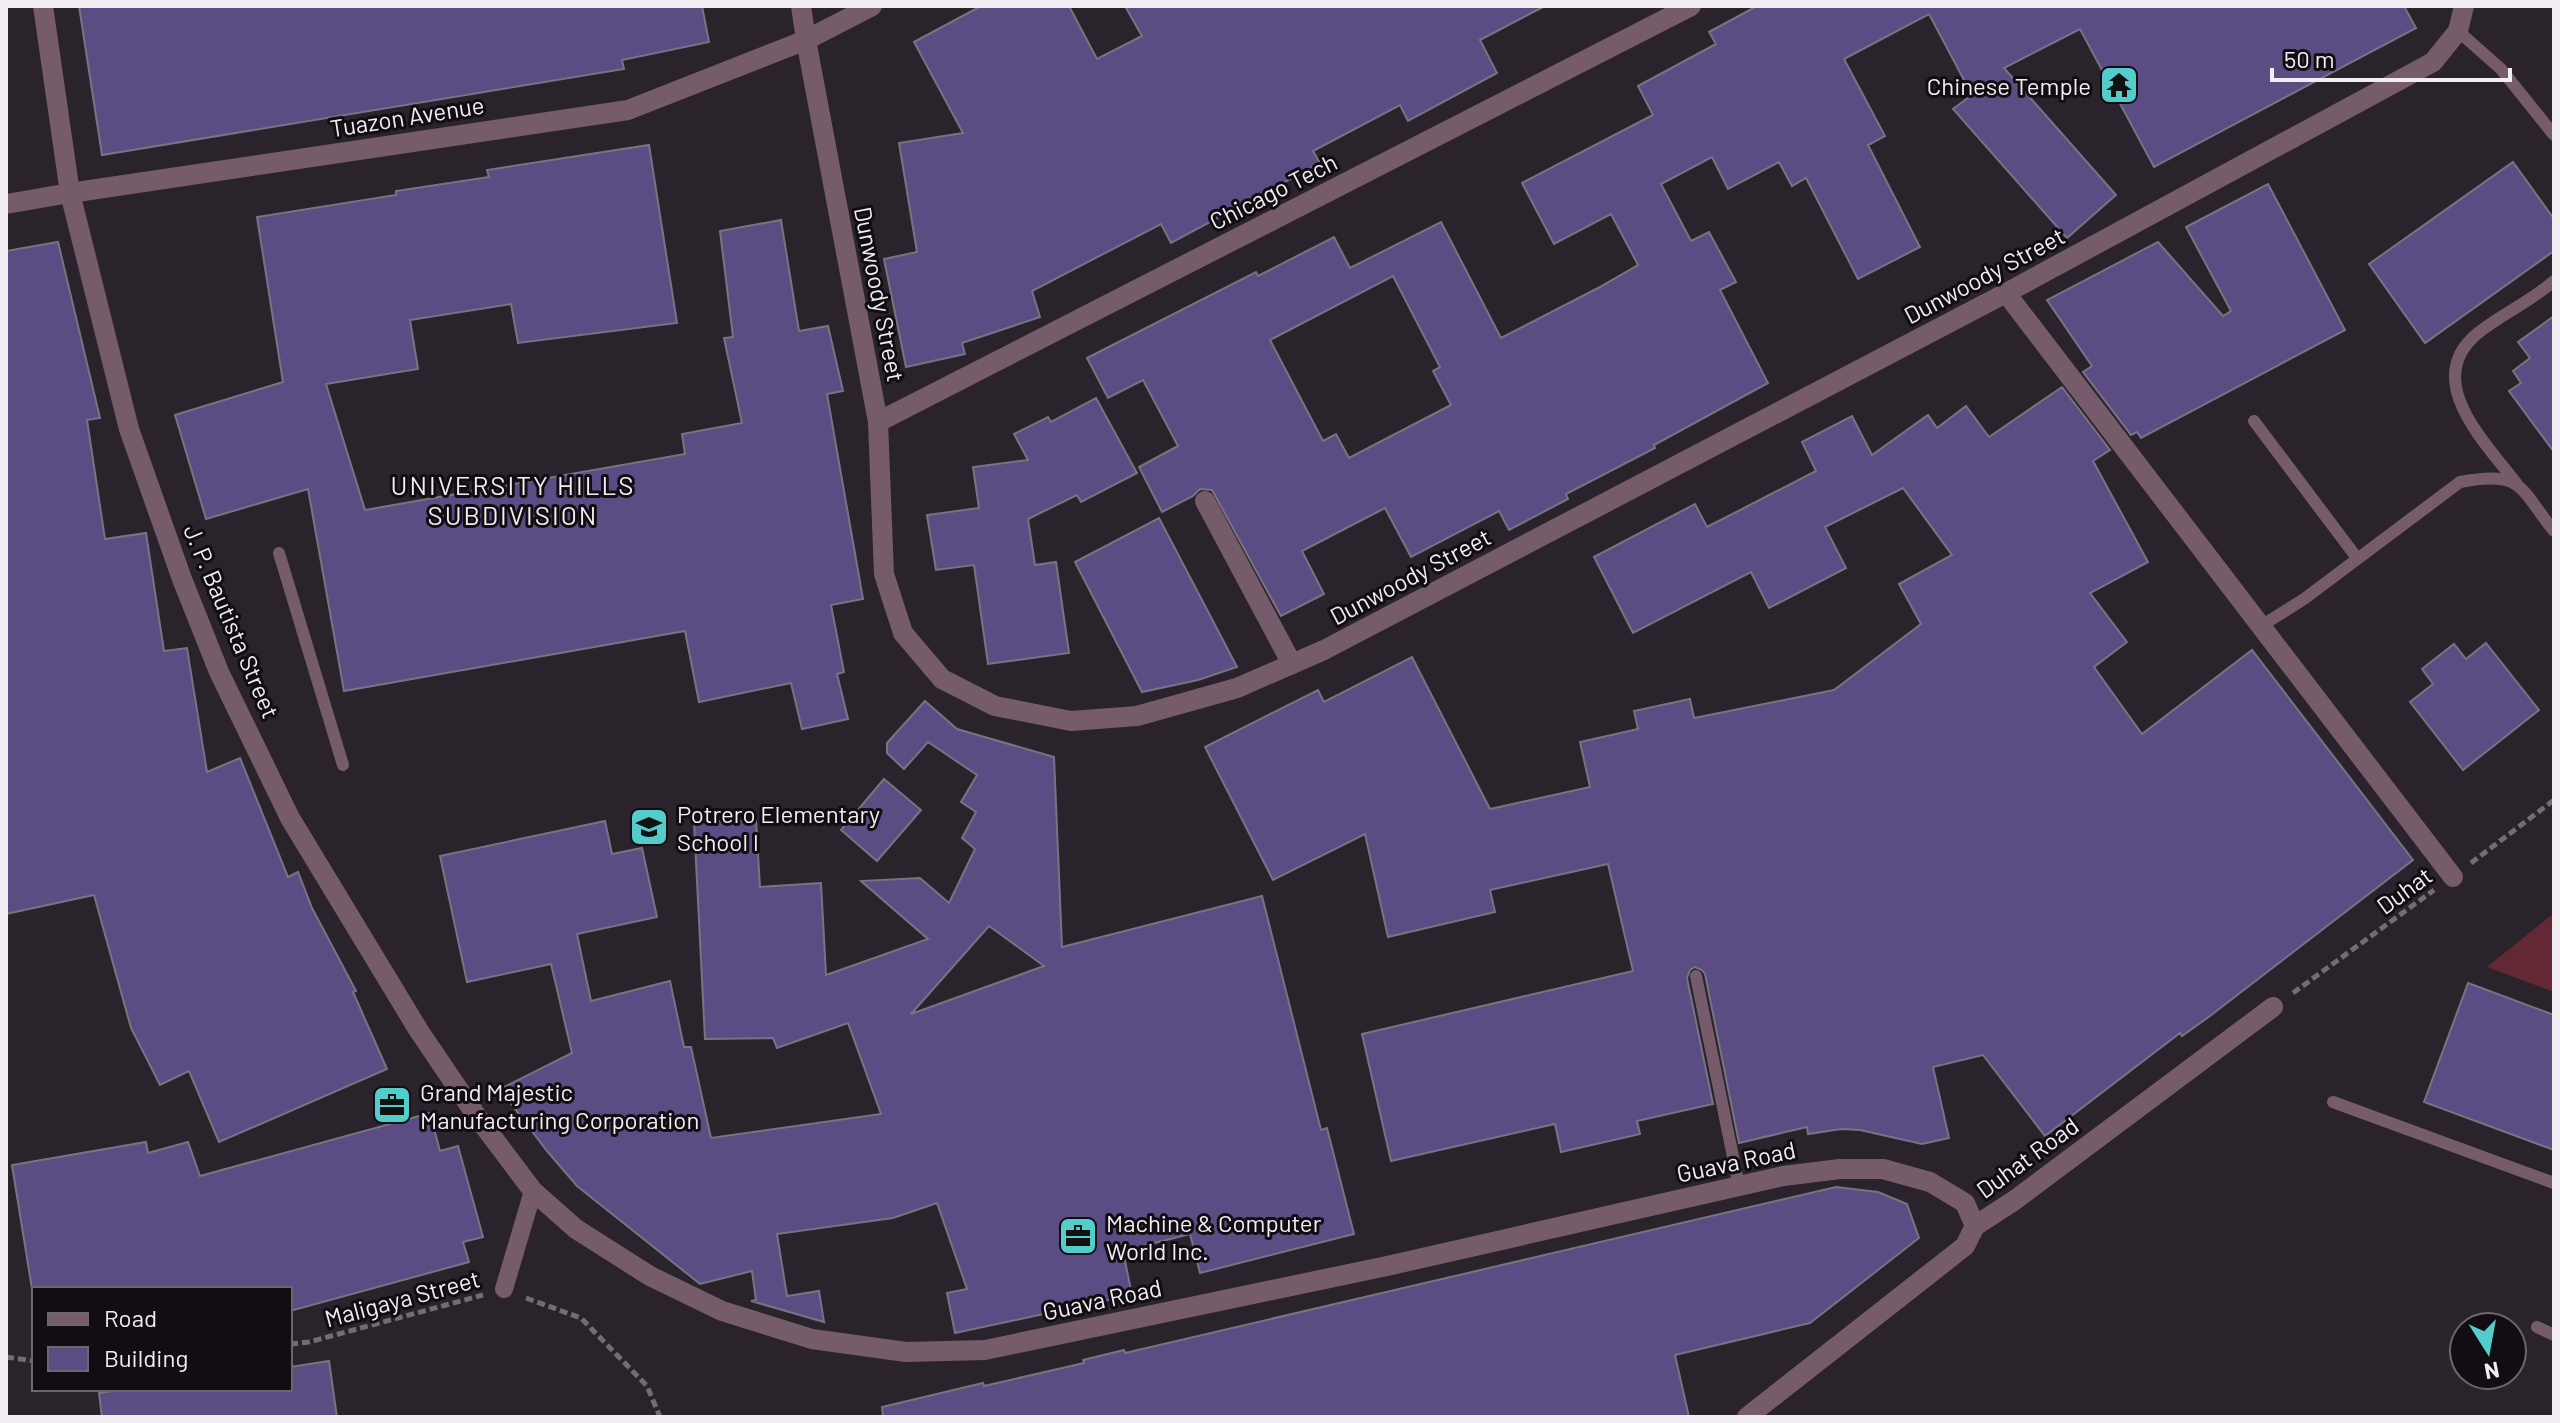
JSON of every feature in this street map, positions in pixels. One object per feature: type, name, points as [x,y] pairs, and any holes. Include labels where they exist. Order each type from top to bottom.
[{"type":"street","name":"J. P. Bautista Street","points":[[43,6],[70,193],[129,429],[219,672],[290,818],[419,1031],[478,1118],[533,1191]]},
{"type":"street","name":"Dunwoody Street","points":[[801,6],[878,422],[884,574],[903,633],[942,679],[995,706],[1071,721],[1137,716],[1237,688],[1324,650],[2006,293],[2433,62],[2458,31],[2464,6]]},
{"type":"street","name":"Tuazon Avenue","points":[[6,204],[628,110],[806,40],[872,6]]},
{"type":"street","name":"Chicago Tech","points":[[878,422],[1691,6]]},
{"type":"street","points":[[2006,293],[2453,877]]},
{"type":"street","points":[[1205,501],[1292,664]]},
{"type":"street","name":"Duhat Road","points":[[1747,1417],[1965,1246],[1975,1226],[2015,1200],[2273,1007]]},
{"type":"street","name":"Guava Road","points":[[533,1191],[576,1229],[650,1276],[722,1311],[812,1339],[906,1352],[985,1350],[1387,1266],[1783,1176],[1840,1169],[1883,1169],[1930,1182],[1965,1203],[1975,1226]]},
{"type":"street","points":[[504,1289],[533,1191]]},
{"type":"lane","points":[[2458,31],[2501,69],[2554,135]]},
{"type":"lane","points":[[2554,281],[2477,334],[2459,356],[2454,372],[2462,407],[2554,531]]},
{"type":"lane","points":[[2254,421],[2357,558]]},
{"type":"lane","points":[[2261,626],[2304,599],[2460,482],[2506,479],[2519,486]]},
{"type":"lane","points":[[279,553],[343,765]]},
{"type":"lane","points":[[1696,976],[1739,1186]]},
{"type":"lane","points":[[2333,1102],[2554,1183]]},
{"type":"lane","points":[[2537,1327],[2554,1335]]},
{"type":"path","name":"Duhat","points":[[2273,1007],[2554,800]]},
{"type":"path","name":"Maligaya Street","points":[[292,1344],[309,1342],[504,1289],[581,1318],[647,1386],[660,1417]]},
{"type":"path","points":[[6,1357],[32,1361]]},
{"type":"shaded area","points":[[2554,913],[2554,992],[2487,967]]},
{"type":"building","points":[[79,6],[702,6],[709,42],[622,60],[624,69],[102,155]]},
{"type":"building","points":[[981,6],[1069,6],[1097,59],[1142,36],[1125,6],[1545,6],[1480,40],[1497,73],[1408,121],[1400,105],[1313,151],[1320,163],[1171,243],[1161,224],[1032,291],[1040,317],[962,343],[965,354],[906,367],[884,259],[917,252],[899,143],[963,133],[914,42]]},
{"type":"building","points":[[1757,6],[2404,6],[2416,28],[2154,167],[2080,29],[2004,68],[2116,195],[2067,238],[1953,109],[1972,95],[1929,14],[1844,59],[1885,136],[1868,145],[1920,247],[1858,279],[1806,178],[1792,186],[1779,162],[1728,189],[1712,157],[1661,184],[1691,241],[1709,232],[1736,282],[1720,290],[1768,383],[1654,445],[1655,448],[1566,494],[1568,499],[1509,530],[1499,511],[1411,557],[1385,508],[1302,551],[1324,594],[1281,616],[1212,490],[1200,489],[1162,512],[1139,467],[1178,446],[1143,380],[1108,398],[1087,358],[1256,272],[1258,276],[1334,237],[1350,268],[1441,222],[1501,338],[1598,288],[1638,265],[1611,214],[1554,244],[1522,183],[1653,115],[1638,86],[1716,44],[1709,32]],"holes":[[[1393,276],[1440,367],[1433,371],[1451,405],[1349,458],[1336,434],[1323,441],[1270,340]]]},
{"type":"building","points":[[649,145],[677,323],[518,343],[511,304],[410,320],[418,369],[326,384],[365,510],[685,454],[682,434],[742,423],[724,338],[733,337],[720,231],[781,220],[799,331],[828,326],[843,391],[827,394],[863,599],[831,605],[844,672],[837,674],[848,719],[802,729],[791,683],[699,702],[685,631],[344,691],[308,489],[206,519],[175,415],[283,382],[257,217],[489,177],[487,170]]},
{"type":"building","points":[[2513,162],[2554,219],[2554,251],[2425,343],[2369,264]]},
{"type":"building","points":[[2268,184],[2345,330],[2141,438],[2137,432],[2131,435],[2083,372],[2092,366],[2047,300],[2158,242],[2223,316],[2231,311],[2186,227]]},
{"type":"building","points":[[58,242],[100,418],[87,420],[105,539],[146,533],[164,651],[187,648],[207,772],[240,758],[288,877],[298,872],[312,908],[356,991],[353,992],[387,1069],[219,1142],[189,1071],[160,1085],[131,1028],[94,895],[6,914],[6,251]]},
{"type":"building","points":[[2554,316],[2554,452],[2509,391],[2521,383],[2513,371],[2530,358],[2518,342]]},
{"type":"building","points":[[2062,387],[2110,450],[2093,461],[2148,562],[2090,593],[2127,642],[2094,667],[2142,734],[2252,650],[2413,860],[2210,1016],[2182,1036],[2180,1033],[2045,1136],[1983,1055],[1933,1067],[1949,1138],[1922,1144],[1860,1130],[1841,1129],[1808,1134],[1807,1127],[1739,1143],[1705,974],[1695,967],[1687,978],[1713,1104],[1637,1121],[1640,1134],[1561,1152],[1555,1124],[1391,1161],[1362,1034],[1633,971],[1608,864],[1490,890],[1495,912],[1388,937],[1365,834],[1273,880],[1205,747],[1318,690],[1324,702],[1412,657],[1490,809],[1590,787],[1580,742],[1638,729],[1634,711],[1690,699],[1694,718],[1834,690],[1921,624],[1899,584],[1952,555],[1903,488],[1825,527],[1846,568],[1769,608],[1751,572],[1633,633],[1594,557],[1695,504],[1707,527],[1816,471],[1802,442],[1852,416],[1872,455],[1928,415],[1937,428],[1966,406],[1989,437]]},
{"type":"building","points":[[1096,398],[1137,473],[1081,502],[1077,495],[1028,519],[1035,565],[1056,562],[1069,653],[988,664],[974,565],[936,570],[927,515],[979,508],[973,467],[1028,460],[1014,434],[1048,417],[1051,422]]},
{"type":"building","points":[[1159,518],[1237,667],[1198,680],[1142,692],[1075,562]]},
{"type":"building","points":[[2486,643],[2539,710],[2463,770],[2410,702],[2433,684],[2422,669],[2454,644],[2466,659]]},
{"type":"building","points":[[925,701],[957,729],[1054,757],[1062,947],[1262,896],[1321,1130],[1327,1128],[1354,1234],[1200,1273],[1190,1234],[1123,1251],[1132,1295],[955,1333],[947,1293],[967,1289],[937,1203],[893,1218],[777,1234],[787,1296],[819,1291],[824,1322],[751,1301],[756,1300],[752,1271],[700,1284],[577,1186],[500,1089],[572,1053],[551,964],[467,982],[440,856],[605,821],[612,854],[642,848],[657,917],[577,934],[591,1001],[670,981],[684,1047],[691,1047],[711,1138],[881,1114],[848,1023],[777,1048],[773,1038],[705,1039],[694,822],[756,820],[760,887],[821,883],[826,975],[928,939],[861,881],[920,878],[949,903],[975,849],[962,838],[976,812],[961,802],[977,775],[928,742],[904,769],[887,753],[887,743]],"holes":[[[989,926],[1044,966],[911,1014]]]},
{"type":"building","points":[[884,779],[921,810],[877,861],[841,830]]},
{"type":"building","points":[[2468,983],[2554,1015],[2554,1150],[2424,1102]]},
{"type":"building","points":[[430,1113],[440,1151],[458,1146],[483,1237],[463,1242],[469,1262],[292,1310],[292,1287],[32,1289],[12,1165],[146,1142],[148,1153],[188,1142],[200,1176]]},
{"type":"building","points":[[1836,1187],[1878,1192],[1907,1204],[1919,1238],[1810,1323],[1675,1355],[1689,1417],[883,1417],[882,1407],[1084,1363],[1083,1360],[1124,1350],[1125,1353]]},
{"type":"building","points":[[329,1361],[337,1417],[102,1417],[99,1393],[292,1391],[292,1367]]},
{"type":"place","name":"Chinese Temple","points":[[2119,85]]},
{"type":"place","name":"Potrero Elementary School I","points":[[649,827]]},
{"type":"place","name":"Grand Majestic Manufacturing Corporation","points":[[392,1105]]},
{"type":"place","name":"Machine & Computer World Inc.","points":[[1078,1236]]},
{"type":"district","name":"UNIVERSITY HILLS SUBDIVISION","points":[[513,499]]}]
